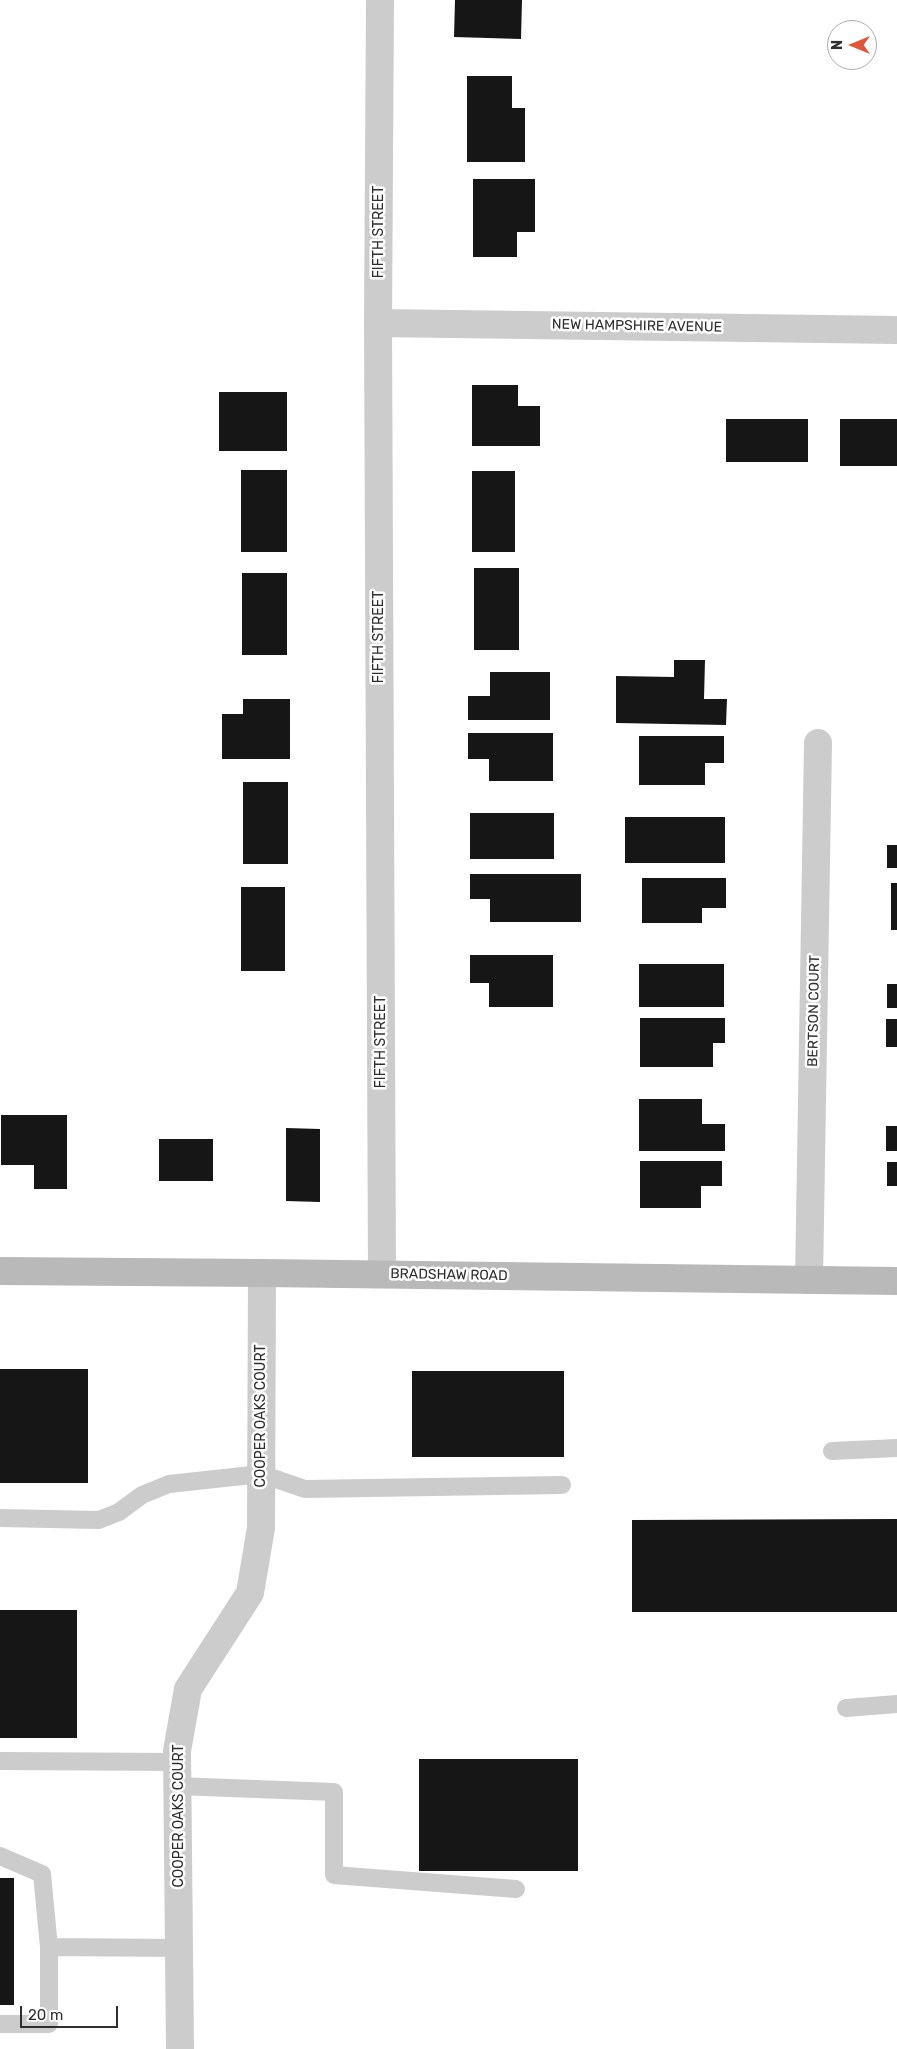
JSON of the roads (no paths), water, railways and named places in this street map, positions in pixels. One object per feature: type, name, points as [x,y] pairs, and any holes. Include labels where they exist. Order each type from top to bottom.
[{"type":"street","name":"FIFTH STREET","points":[[380,0],[378,323],[382,1274]]},
{"type":"street","name":"NEW HAMPSHIRE AVENUE","points":[[378,323],[897,330]]},
{"type":"street","name":"BERTSON COURT","points":[[809,1280],[818,743]]},
{"type":"street","name":"BRADSHAW ROAD","points":[[0,1271],[382,1274],[897,1282]]},
{"type":"street","name":"COOPER OAKS COURT","points":[[180,2049],[176,1751],[188,1689],[250,1593],[261,1528],[262,1273]]},
{"type":"lane","points":[[832,1451],[897,1448]]},
{"type":"lane","points":[[0,1518],[99,1520],[119,1512],[142,1495],[169,1484],[261,1474],[305,1489],[562,1485]]},
{"type":"lane","points":[[846,1708],[897,1704]]},
{"type":"lane","points":[[0,1761],[177,1774],[334,1792],[334,1875],[516,1890]]},
{"type":"lane","points":[[0,1856],[42,1874],[49,1947],[49,2024],[0,2024]]},
{"type":"lane","points":[[49,1947],[179,1948]]}]
